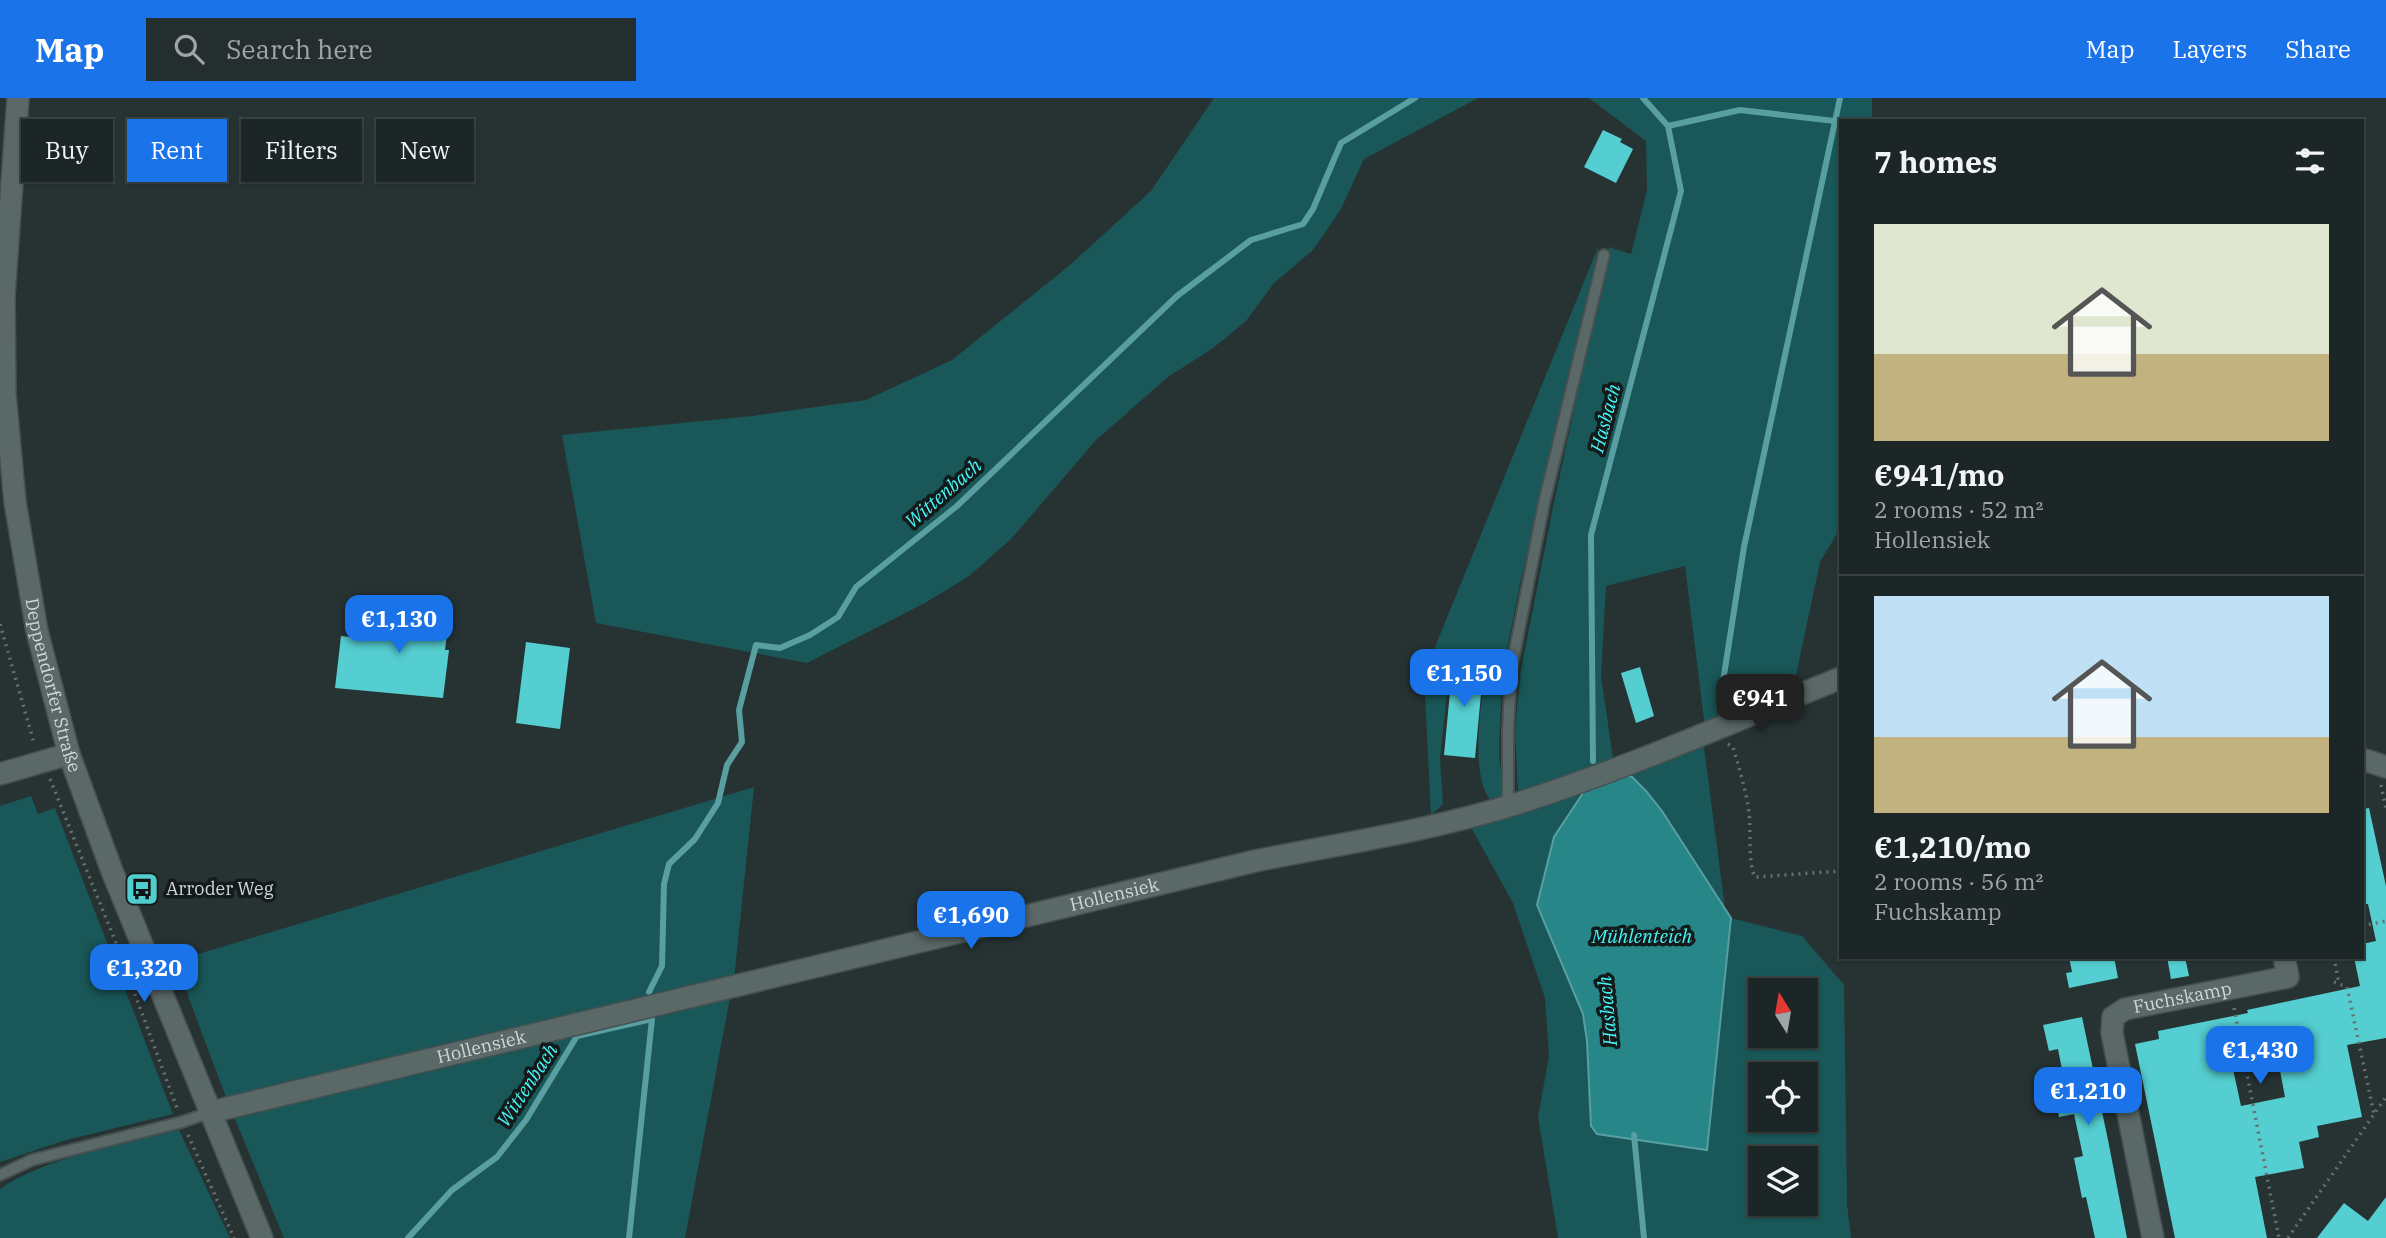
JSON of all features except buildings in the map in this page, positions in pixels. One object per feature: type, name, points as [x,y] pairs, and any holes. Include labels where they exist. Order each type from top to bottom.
[{"type":"street","name":"Deppendorfer Straße","points":[[18,98],[4,296],[5,394],[15,502],[37,631],[69,754],[112,871],[262,1238]]},
{"type":"street","name":"Hollensiek","points":[[211,1112],[1241,864],[1428,826],[1508,806],[1641,760],[1839,679]]},
{"type":"street","points":[[0,774],[69,754]]},
{"type":"street","points":[[2364,760],[2386,767]]},
{"type":"street","name":"Fuchskamp","points":[[2153,1238],[2112,1033],[2113,1017],[2125,1009],[2288,977],[2284,959]]},
{"type":"lane","points":[[1508,806],[1511,670],[1544,503],[1604,255]]},
{"type":"lane","points":[[0,1175],[32,1160],[182,1122],[211,1112]]},
{"type":"path","points":[[0,624],[31,738],[43,761],[116,943],[182,1122],[234,1238]]},
{"type":"path","points":[[1712,731],[1733,747],[1749,811],[1751,871],[1755,877],[1839,871]]},
{"type":"path","points":[[2364,926],[2386,921]]},
{"type":"path","points":[[2334,959],[2337,983],[2347,988],[2374,1114]]},
{"type":"path","points":[[2230,989],[2280,1238]]},
{"type":"path","points":[[2288,1238],[2386,1097]]},
{"type":"shaded area","points":[[1214,98],[1478,98],[1364,159],[1341,209],[1313,250],[1274,283],[1246,321],[1213,348],[1168,377],[1096,440],[1011,539],[969,576],[925,603],[807,663],[596,623],[562,435],[752,416],[866,400],[952,360],[1070,265],[1151,191]]},
{"type":"shaded area","points":[[1589,98],[1872,98],[1872,119],[1839,119],[1839,530],[1820,562],[1792,694],[1705,728],[1685,566],[1606,586],[1601,676],[1614,765],[1529,796],[1518,791],[1515,731],[1521,670],[1609,247],[1631,254],[1647,190],[1646,141]]},
{"type":"shaded area","points":[[1599,245],[1520,584],[1502,674],[1499,753],[1503,791],[1500,799],[1490,800],[1483,786],[1480,770],[1480,713],[1487,660],[1451,657],[1440,758],[1443,804],[1431,815],[1424,674]]},
{"type":"shaded area","points":[[1703,740],[1725,908],[1662,811],[1621,775]]},
{"type":"shaded area","points":[[754,787],[734,979],[227,1100],[175,961]]},
{"type":"shaded area","points":[[1587,787],[1537,905],[1583,1014],[1587,1041],[1707,1150],[1731,918],[1802,936],[1844,985],[1847,1204],[1851,1238],[1558,1238],[1538,1117],[1549,1056],[1545,998],[1513,903],[1468,822]]},
{"type":"shaded area","points":[[31,796],[38,814],[55,808],[173,1114],[66,1140],[0,1162],[0,806]]},
{"type":"shaded area","points":[[731,992],[685,1238],[284,1238],[233,1114]]},
{"type":"shaded area","points":[[179,1130],[230,1238],[0,1238],[0,1189],[18,1178],[62,1160]]},
{"type":"water","name":"Mühlenteich","points":[[1621,775],[1632,777],[1662,811],[1731,918],[1707,1150],[1597,1134],[1591,1126],[1583,1014],[1537,905],[1554,837],[1587,787]]},
{"type":"waterway","name":"Wittenbach","points":[[649,992],[662,966],[664,884],[669,864],[695,839],[718,803],[727,765],[742,742],[739,710],[756,645],[780,648],[810,635],[838,617],[856,587],[957,506],[1177,296],[1251,240],[1303,224],[1313,209],[1341,143],[1415,98]]},
{"type":"waterway","name":"Hasbach","points":[[1593,761],[1591,535],[1681,191],[1668,126],[1643,98]]},
{"type":"waterway","points":[[1719,707],[1744,547],[1840,98]]},
{"type":"waterway","points":[[1668,126],[1740,110],[1835,121]]},
{"type":"waterway","name":"Wittenbach","points":[[408,1238],[452,1190],[497,1157],[526,1120],[577,1036],[652,1019],[629,1238]]},
{"type":"waterway","name":"Hasbach","points":[[1634,1135],[1644,1238]]},
{"type":"place","name":"Arroder Weg","points":[[142,889]]}]
